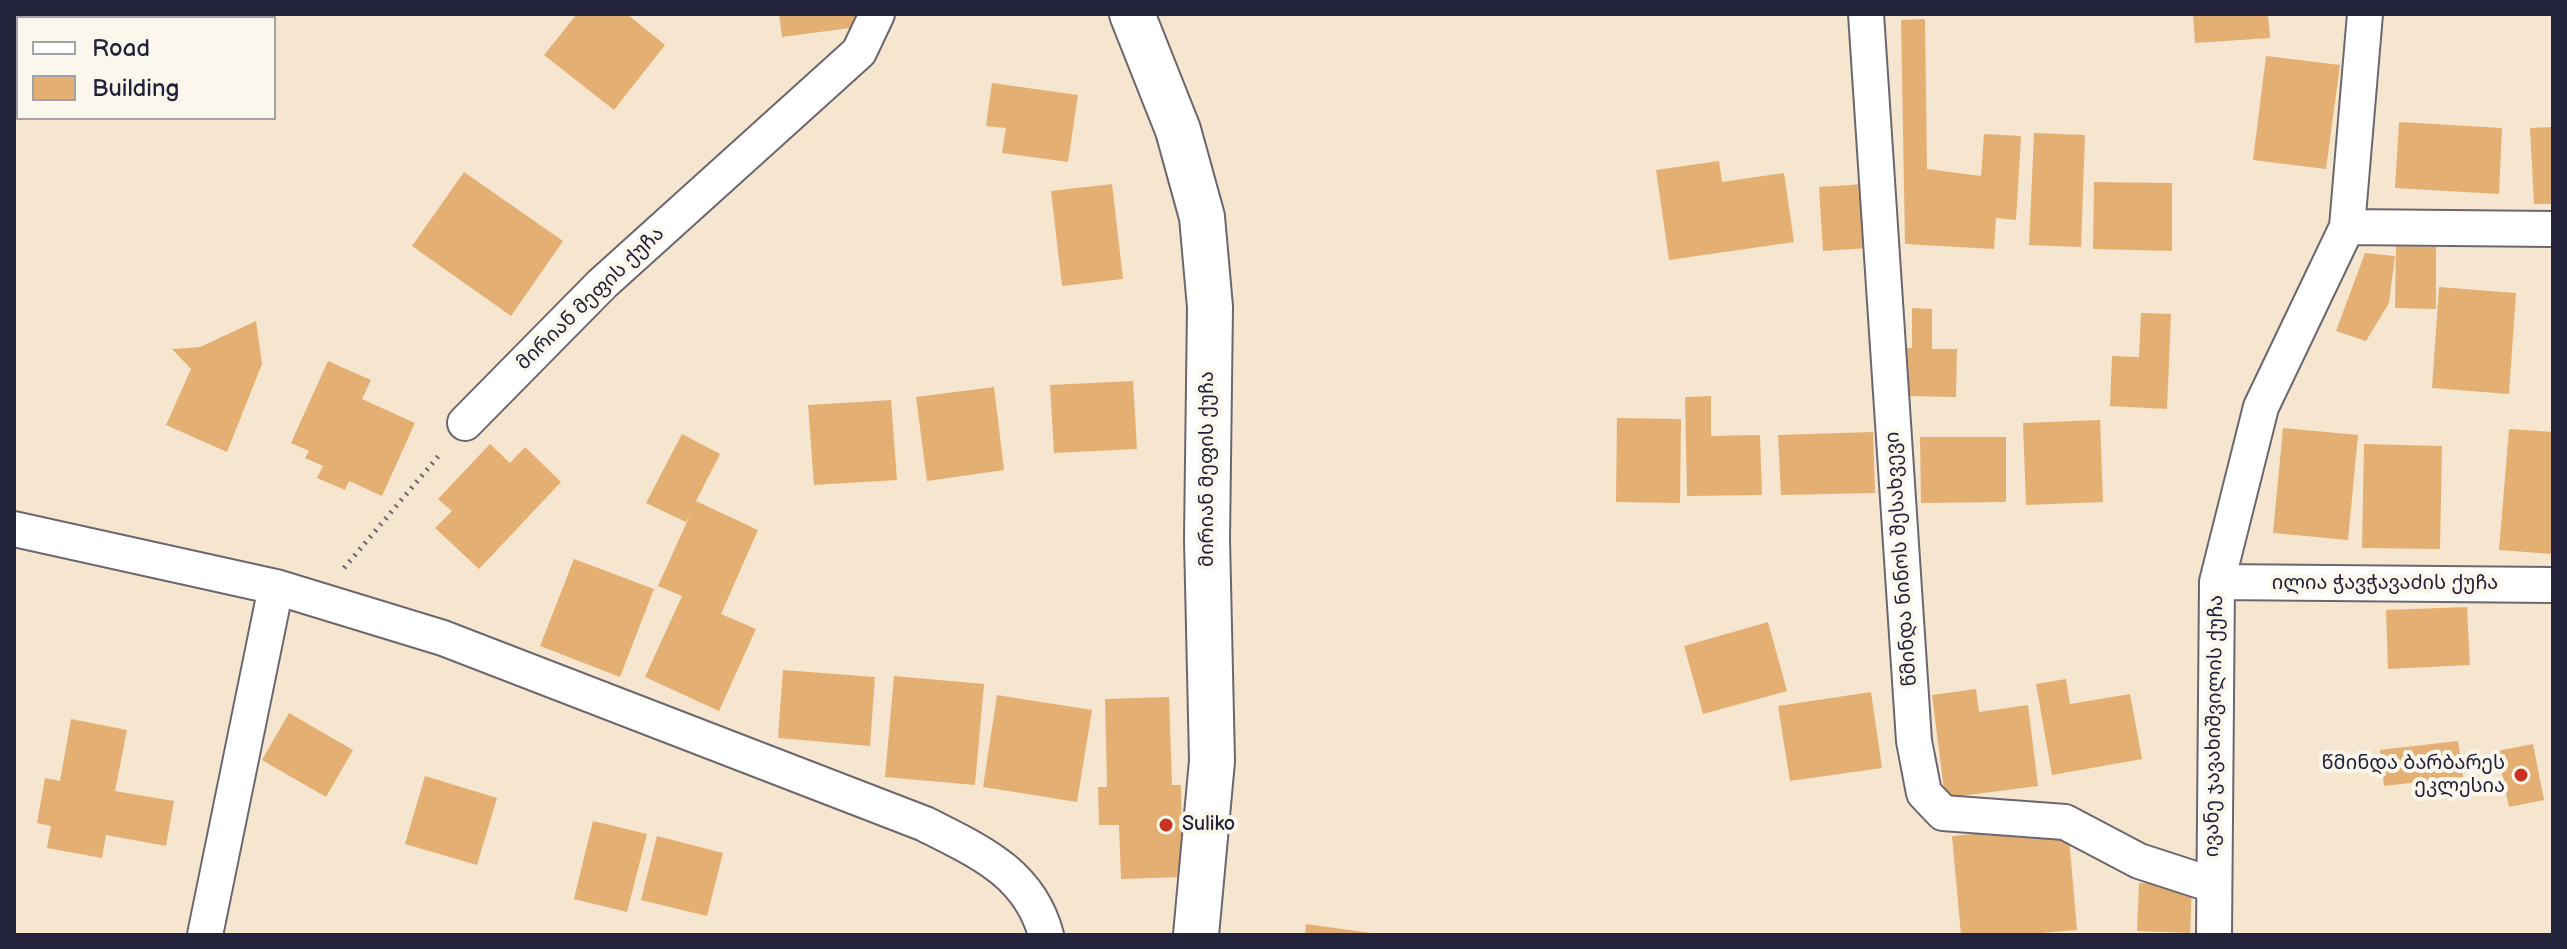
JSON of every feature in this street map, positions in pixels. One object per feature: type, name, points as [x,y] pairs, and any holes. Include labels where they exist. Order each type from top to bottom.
[{"type":"street","name":"მირიან მეფის ქუჩა","points":[[465,423],[602,284],[859,52],[877,14]]},
{"type":"street","name":"მირიან მეფის ქუჩა","points":[[1132,14],[1178,130],[1202,217],[1210,307],[1207,539],[1212,761],[1196,935]]},
{"type":"street","name":"წმინდა ნინოს შესახვევი","points":[[1866,14],[1914,741],[1924,793],[1943,813],[2065,822],[2139,861],[2213,885]]},
{"type":"street","name":"ივანე ჯავახიშვილის ქუჩა","points":[[2214,935],[2217,582],[2261,407],[2347,227],[2365,14]]},
{"type":"street","points":[[2347,227],[2553,229]]},
{"type":"street","points":[[14,529],[276,587],[443,638],[925,824],[989,856],[1023,886],[1046,935]]},
{"type":"street","name":"ილია ჭავჭავაძის ქუჩა","points":[[2217,582],[2553,585]]},
{"type":"street","points":[[205,935],[276,587]]},
{"type":"path","points":[[335,607],[341,571],[465,423]]},
{"type":"building","points":[[577,14],[627,14],[665,45],[614,110],[544,55]]},
{"type":"building","points":[[779,14],[863,14],[865,26],[782,37]]},
{"type":"building","points":[[2193,14],[2268,14],[2270,38],[2195,43]]},
{"type":"building","points":[[1925,19],[1927,169],[1981,176],[1984,134],[2021,136],[2016,220],[1996,218],[1994,249],[1905,244],[1901,20]]},
{"type":"building","points":[[2266,56],[2340,65],[2326,169],[2253,160]]},
{"type":"building","points":[[992,83],[1078,95],[1068,162],[1002,153],[1006,128],[986,126]]},
{"type":"building","points":[[2399,122],[2502,128],[2499,194],[2395,188]]},
{"type":"building","points":[[2553,127],[2553,204],[2534,204],[2530,128]]},
{"type":"building","points":[[2034,133],[2085,135],[2081,247],[2029,245]]},
{"type":"building","points":[[1719,161],[1722,182],[1784,173],[1794,242],[1669,260],[1656,170]]},
{"type":"building","points":[[464,172],[563,241],[511,316],[412,246]]},
{"type":"building","points":[[2094,182],[2172,183],[2172,251],[2093,249]]},
{"type":"building","points":[[1112,184],[1123,279],[1062,286],[1051,191]]},
{"type":"building","points":[[1864,184],[1868,248],[1823,251],[1819,187]]},
{"type":"building","points":[[2396,246],[2436,247],[2436,309],[2395,308]]},
{"type":"building","points":[[2365,253],[2395,256],[2389,303],[2366,341],[2336,331]]},
{"type":"building","points":[[2439,287],[2516,293],[2509,394],[2432,388]]},
{"type":"building","points":[[1912,308],[1932,309],[1932,349],[1957,349],[1956,397],[1906,396],[1907,348],[1912,348]]},
{"type":"building","points":[[2141,313],[2171,314],[2167,409],[2110,406],[2112,356],[2139,357]]},
{"type":"building","points":[[256,321],[262,364],[227,452],[166,425],[191,369],[172,349],[200,347]]},
{"type":"building","points":[[328,361],[371,380],[362,399],[415,423],[382,496],[349,481],[345,490],[317,478],[323,466],[305,458],[309,451],[291,443]]},
{"type":"building","points":[[1133,381],[1137,449],[1054,453],[1050,385]]},
{"type":"building","points":[[994,387],[1004,470],[927,481],[916,397]]},
{"type":"building","points":[[1711,396],[1711,436],[1760,435],[1762,495],[1687,496],[1685,397]]},
{"type":"building","points":[[891,400],[897,480],[814,485],[808,405]]},
{"type":"building","points":[[1617,418],[1681,419],[1680,503],[1616,502]]},
{"type":"building","points":[[2100,420],[2103,502],[2026,505],[2023,423]]},
{"type":"building","points":[[2283,428],[2358,435],[2348,540],[2273,533]]},
{"type":"building","points":[[2509,429],[2553,432],[2553,554],[2499,550]]},
{"type":"building","points":[[1873,432],[1875,493],[1781,495],[1778,435]]},
{"type":"building","points":[[682,434],[720,454],[696,501],[758,530],[721,614],[756,629],[719,711],[645,677],[682,596],[658,586],[690,515],[686,522],[646,503]]},
{"type":"building","points":[[1920,437],[2006,437],[2006,502],[1921,503]]},
{"type":"building","points":[[490,444],[510,463],[525,447],[561,482],[479,569],[435,528],[452,511],[438,499]]},
{"type":"building","points":[[2364,444],[2442,446],[2440,549],[2362,548]]},
{"type":"building","points":[[574,559],[654,589],[620,677],[540,646]]},
{"type":"building","points":[[2467,607],[2470,665],[2388,669],[2386,610]]},
{"type":"building","points":[[1768,622],[1787,691],[1703,714],[1684,646]]},
{"type":"building","points":[[783,670],[875,677],[870,746],[778,738]]},
{"type":"building","points":[[894,676],[984,684],[975,785],[885,777]]},
{"type":"building","points":[[2066,679],[2070,704],[2130,694],[2142,759],[2052,775],[2036,684]]},
{"type":"building","points":[[1976,689],[1979,712],[2028,705],[2038,786],[1945,798],[1932,695]]},
{"type":"building","points":[[1871,692],[1882,768],[1790,781],[1778,706]]},
{"type":"building","points":[[997,695],[1092,710],[1077,802],[983,787]]},
{"type":"building","points":[[1169,697],[1172,785],[1181,785],[1183,877],[1121,879],[1119,825],[1099,825],[1098,787],[1107,787],[1105,699]]},
{"type":"building","points":[[289,713],[353,750],[326,797],[262,760]]},
{"type":"building","points":[[71,719],[127,730],[115,791],[174,801],[166,846],[106,835],[102,858],[47,848],[51,826],[37,823],[45,778],[60,781]]},
{"type":"building","points":[[2458,741],[2463,777],[2384,786],[2380,750]]},
{"type":"building","name":"წმინდა ბარბარეს ეკლესია","points":[[2533,744],[2544,800],[2509,807],[2497,751]]},
{"type":"building","points":[[425,776],[497,798],[477,865],[405,844]]},
{"type":"building","points":[[593,821],[647,834],[627,912],[574,899]]},
{"type":"building","points":[[2068,826],[2077,930],[2019,935],[1961,935],[1952,836]]},
{"type":"building","points":[[657,836],[723,853],[707,916],[641,900]]},
{"type":"building","points":[[2139,883],[2192,885],[2190,933],[2137,931]]},
{"type":"building","points":[[1306,924],[1371,933],[1305,935]]},
{"type":"place","name":"წმინდა ბარბარეს ეკლესია","points":[[2521,775]]},
{"type":"place","name":"Suliko","points":[[1166,825]]}]
